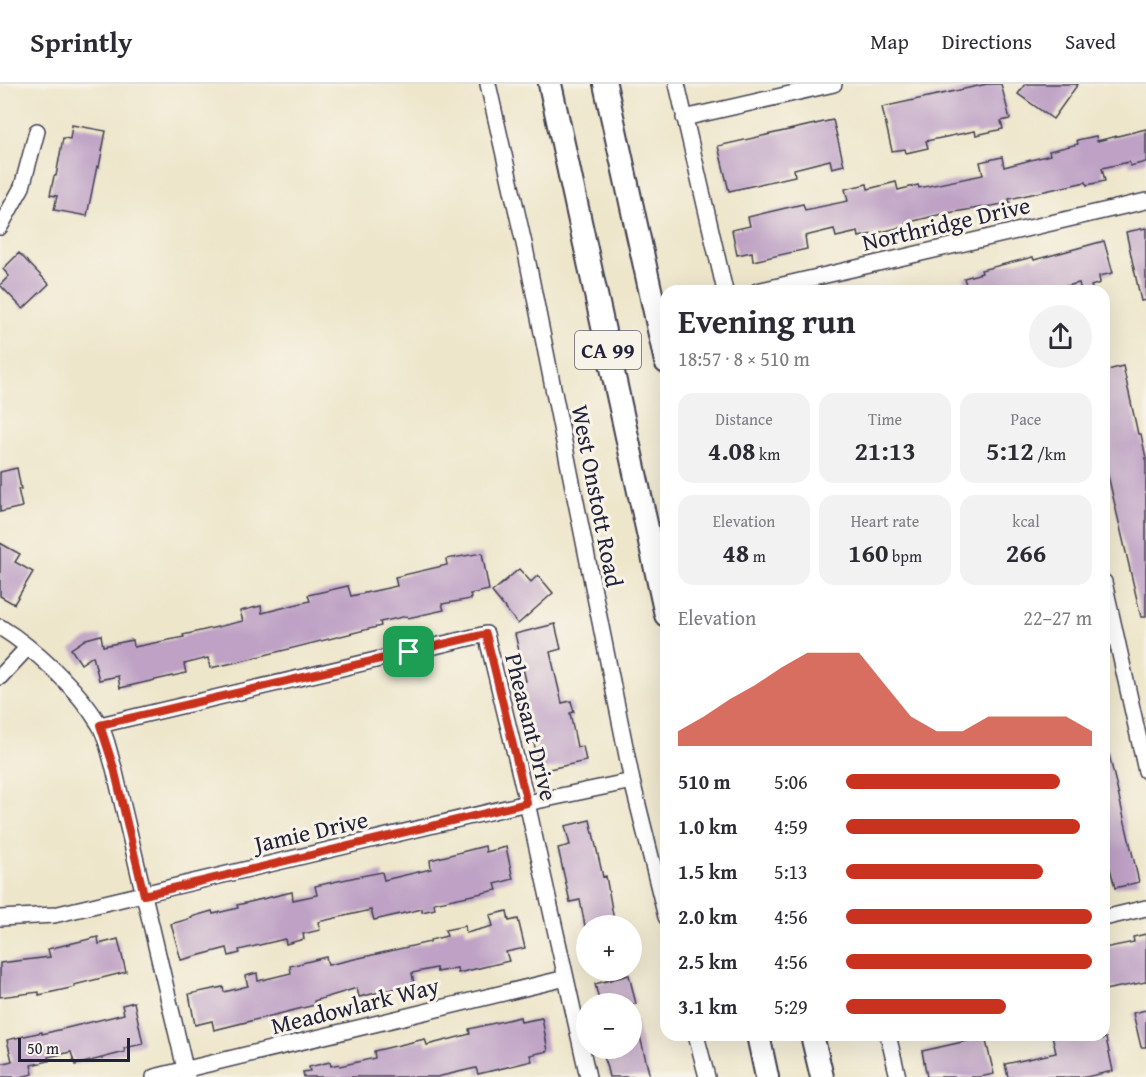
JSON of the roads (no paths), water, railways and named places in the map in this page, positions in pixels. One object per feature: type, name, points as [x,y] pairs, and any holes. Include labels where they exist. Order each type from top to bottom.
[{"type":"highway","name":"CA 99","points":[[550,84],[660,588]]},
{"type":"highway","name":"CA 99","points":[[605,84],[660,335]]},
{"type":"highway","points":[[759,1041],[767,1077]]},
{"type":"highway","points":[[813,1041],[822,1077]]},
{"type":"street","name":"West Onstott Road","points":[[488,84],[525,248],[632,781],[660,892]]},
{"type":"street","points":[[677,84],[724,285]]},
{"type":"street","points":[[684,118],[834,84]]},
{"type":"street","points":[[0,227],[22,187],[37,131]]},
{"type":"street","name":"Northridge Drive","points":[[783,285],[1146,201]]},
{"type":"street","points":[[1110,609],[1146,771]]},
{"type":"street","points":[[0,627],[28,647],[64,679],[100,725],[114,768],[186,1073]]},
{"type":"street","name":"Pheasant Drive","points":[[100,725],[486,634],[527,803],[588,1077]]},
{"type":"street","points":[[0,677],[28,647]]},
{"type":"street","name":"Jamie Drive","points":[[0,918],[54,915],[527,803],[632,781]]},
{"type":"street","points":[[1110,917],[1146,908]]},
{"type":"street","name":"Meadowlark Way","points":[[154,1077],[186,1073],[566,978]]},
{"type":"street","points":[[698,1041],[707,1077]]},
{"type":"street","points":[[889,1041],[898,1077]]}]
